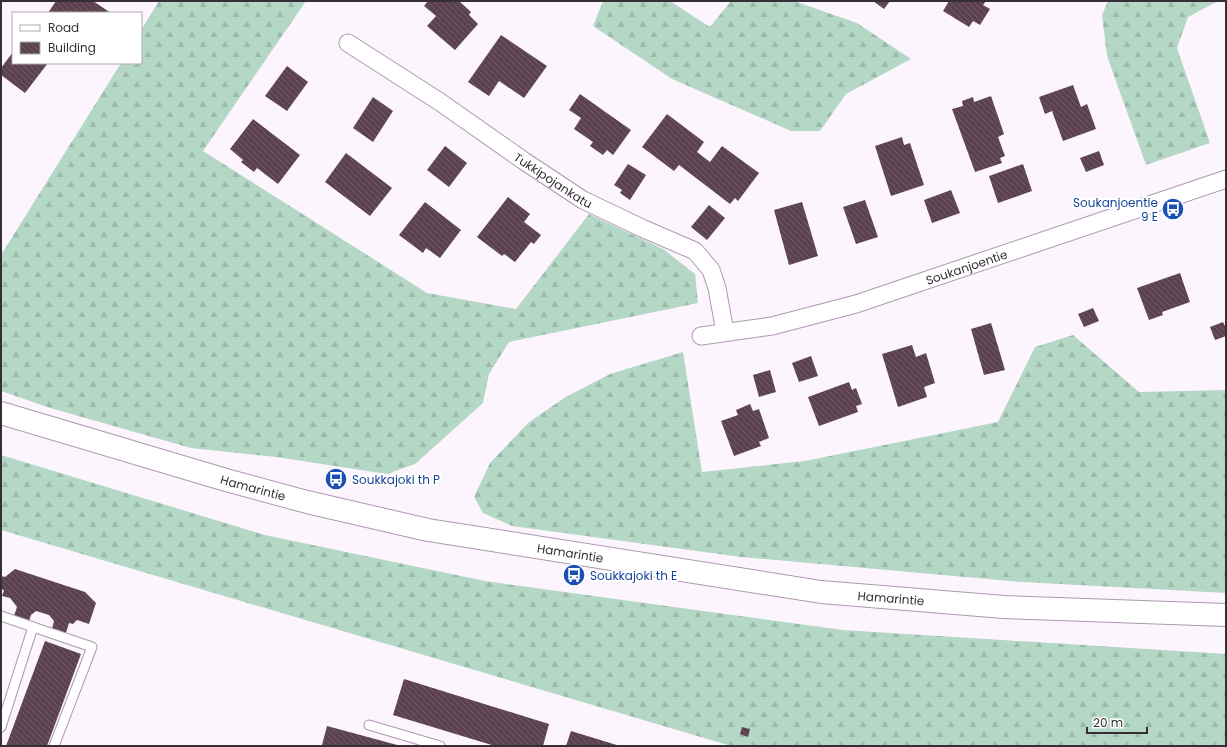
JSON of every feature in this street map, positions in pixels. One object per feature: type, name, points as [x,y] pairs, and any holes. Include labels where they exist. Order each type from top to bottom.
[{"type":"main road","name":"Hamarintie","points":[[1,413],[307,502],[436,531],[821,592],[1004,607],[1226,615]]},
{"type":"street","name":"Tukkipojankatu","points":[[348,43],[440,102],[583,200],[695,252],[711,270],[717,288],[725,332]]},
{"type":"street","name":"Soukanjoentie","points":[[701,336],[772,326],[856,304],[1226,179]]},
{"type":"lane","points":[[1,616],[92,647],[54,746]]},
{"type":"lane","points":[[1,727],[33,627]]},
{"type":"lane","points":[[369,725],[435,745]]},
{"type":"green space","points":[[159,1],[306,1],[203,151],[427,293],[516,309],[589,214],[663,249],[695,274],[698,303],[509,342],[489,374],[483,403],[415,464],[387,474],[276,457],[191,448],[50,408],[1,391],[1,255],[120,64],[142,64],[142,28]]},
{"type":"green space","points":[[603,1],[670,1],[710,27],[731,1],[794,1],[857,23],[911,59],[846,94],[820,131],[791,131],[672,79],[593,26]]},
{"type":"green space","points":[[1108,1],[1218,1],[1188,17],[1177,48],[1210,143],[1146,165],[1107,56],[1102,15]]},
{"type":"green space","points":[[1073,335],[1139,392],[1226,390],[1226,593],[1022,582],[741,557],[512,526],[483,513],[474,497],[490,463],[528,423],[564,398],[610,374],[683,352],[702,472],[805,461],[998,422],[1035,347]]},
{"type":"green space","points":[[1,455],[265,535],[485,581],[843,630],[1226,654],[1226,746],[731,746],[1,530]]},
{"type":"building","points":[[56,1],[93,1],[110,12],[49,12]]},
{"type":"building","points":[[428,1],[459,1],[471,12],[469,15],[478,24],[455,50],[427,26],[436,16],[424,6]]},
{"type":"building","points":[[873,1],[890,1],[884,9]]},
{"type":"building","points":[[949,1],[986,1],[983,5],[990,9],[980,25],[973,21],[969,27],[943,11]]},
{"type":"building","points":[[501,35],[547,66],[524,98],[499,81],[489,96],[468,82]]},
{"type":"building","points":[[12,53],[12,64],[47,64],[25,93],[1,75],[1,68]]},
{"type":"building","points":[[287,66],[308,82],[287,111],[265,96]]},
{"type":"building","points":[[1073,85],[1081,107],[1087,104],[1096,129],[1063,141],[1052,111],[1045,114],[1039,97]]},
{"type":"building","points":[[580,94],[631,130],[613,155],[607,150],[603,155],[590,146],[593,142],[574,129],[581,118],[569,110]]},
{"type":"building","points":[[991,96],[1004,134],[998,137],[1005,156],[1000,158],[1002,163],[975,172],[952,109],[963,106],[962,101],[973,97],[974,102]]},
{"type":"building","points":[[373,97],[393,111],[373,142],[353,128]]},
{"type":"building","points":[[667,114],[704,142],[697,152],[710,162],[722,146],[759,173],[738,201],[735,198],[730,204],[679,165],[674,171],[642,147]]},
{"type":"building","points":[[253,119],[300,155],[278,184],[257,168],[254,172],[241,162],[243,160],[230,149]]},
{"type":"building","points":[[902,137],[904,145],[910,143],[924,185],[891,196],[875,146]]},
{"type":"building","points":[[445,146],[467,163],[449,187],[427,170]]},
{"type":"building","points":[[1099,151],[1104,165],[1086,172],[1080,158]]},
{"type":"building","points":[[346,153],[392,188],[370,216],[325,182]]},
{"type":"building","points":[[628,164],[646,175],[630,200],[620,193],[622,190],[614,185]]},
{"type":"building","points":[[1023,164],[1032,191],[998,203],[989,176]]},
{"type":"building","points":[[951,190],[960,213],[932,223],[924,200]]},
{"type":"building","points":[[508,197],[530,214],[524,222],[541,235],[534,244],[531,242],[515,262],[504,254],[502,256],[477,237]]},
{"type":"building","points":[[865,200],[878,237],[856,244],[843,207]]},
{"type":"building","points":[[425,202],[461,230],[440,258],[426,248],[423,253],[399,235]]},
{"type":"building","points":[[802,202],[818,256],[789,265],[774,210]]},
{"type":"building","points":[[709,205],[725,218],[707,240],[691,227]]},
{"type":"building","points":[[1180,273],[1190,302],[1162,312],[1163,315],[1149,320],[1137,288]]},
{"type":"building","points":[[1093,308],[1099,321],[1084,327],[1078,314]]},
{"type":"building","points":[[1223,322],[1226,328],[1226,336],[1215,340],[1210,327]]},
{"type":"building","points":[[991,323],[1005,370],[984,375],[971,329]]},
{"type":"building","points":[[912,345],[916,357],[926,353],[935,383],[924,387],[927,397],[898,407],[882,354]]},
{"type":"building","points":[[811,356],[818,376],[799,382],[792,363]]},
{"type":"building","points":[[770,370],[776,392],[759,397],[753,375]]},
{"type":"building","points":[[849,382],[852,390],[856,388],[862,404],[856,406],[858,412],[819,426],[808,397]]},
{"type":"building","points":[[750,404],[753,411],[759,409],[769,438],[759,442],[761,446],[734,456],[721,421],[738,415],[736,410]]},
{"type":"building","points":[[15,569],[85,592],[96,603],[89,624],[77,620],[73,624],[69,623],[66,633],[52,629],[54,621],[49,615],[36,611],[31,615],[29,621],[14,616],[17,607],[10,598],[2,596],[4,590],[1,589],[1,576],[5,577]]},
{"type":"building","points":[[45,641],[81,654],[47,746],[6,746]]},
{"type":"building","points":[[404,679],[549,724],[543,746],[495,746],[393,715]]},
{"type":"building","points":[[327,726],[401,746],[322,745]]},
{"type":"building","points":[[742,727],[750,729],[748,737],[740,734]]},
{"type":"building","points":[[571,731],[620,746],[566,746]]},
{"type":"place","name":"Soukanjoentie 9 E","points":[[1173,209]]},
{"type":"place","name":"Soukkajoki th P","points":[[336,479]]},
{"type":"place","name":"Soukkajoki th E","points":[[574,575]]}]
